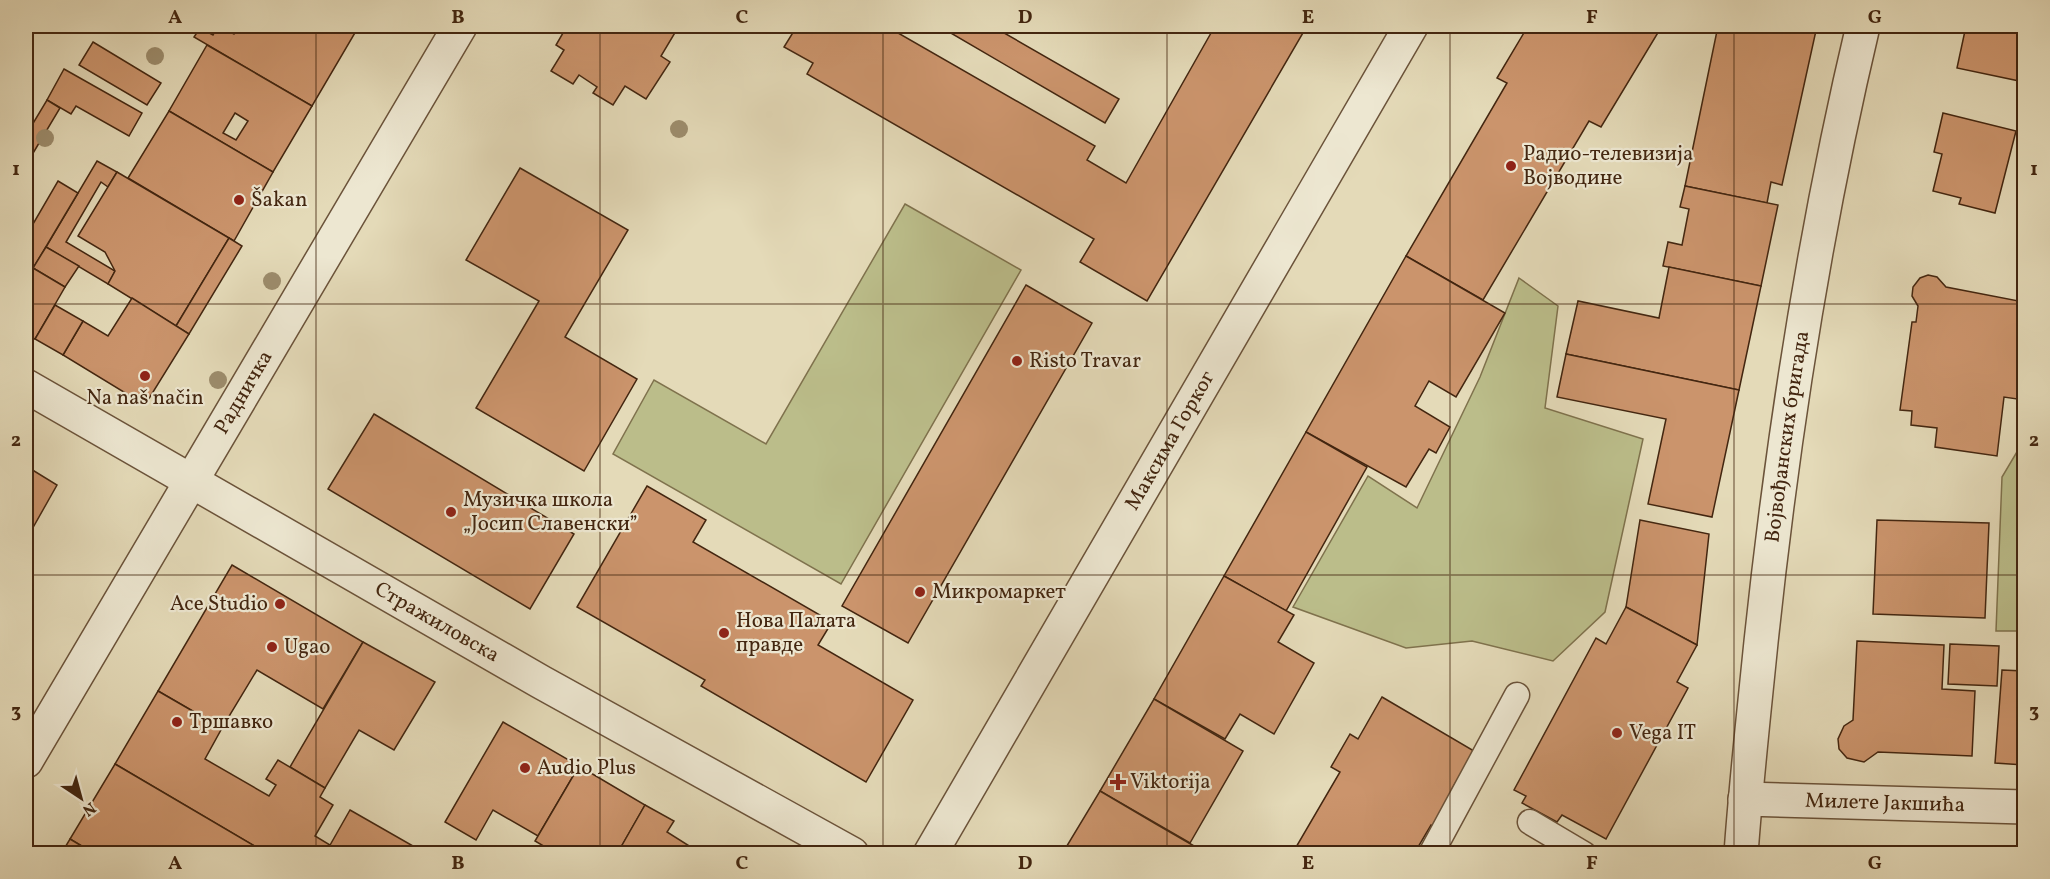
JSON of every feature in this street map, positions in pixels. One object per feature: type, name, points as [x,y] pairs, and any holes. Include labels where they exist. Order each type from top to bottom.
[{"type":"street","name":"Радничка","points":[[26,761],[460,26]]},
{"type":"street","name":"Максима Горког","points":[[930,854],[1411,26]]},
{"type":"street","name":"Војвођанских бригада","points":[[1741,854],[1774,523],[1794,373],[1822,221],[1863,26]]},
{"type":"street","name":"Стражиловска","points":[[26,386],[541,682],[852,854]]},
{"type":"street","name":"Милете Јакшића","points":[[1745,799],[2025,807]]},
{"type":"lane","points":[[1431,854],[1517,695]]},
{"type":"lane","points":[[1530,822],[1584,854]]},
{"type":"green space","points":[[905,204],[1021,270],[841,584],[613,454],[654,380],[766,444]]},
{"type":"green space","points":[[1519,278],[1558,306],[1545,408],[1643,439],[1605,612],[1553,661],[1472,641],[1406,648],[1293,607],[1368,476],[1417,508],[1480,377]]},
{"type":"green space","points":[[2024,440],[2024,631],[1996,631],[2002,477]]},
{"type":"building","points":[[218,26],[234,34],[239,26],[359,26],[312,106],[194,37],[200,28],[213,35]]},
{"type":"building","points":[[567,26],[679,26],[661,56],[670,62],[646,99],[625,86],[613,105],[593,93],[597,87],[579,75],[573,84],[551,71],[564,50],[556,45]]},
{"type":"building","points":[[797,26],[886,26],[1095,146],[1087,160],[1126,183],[1215,26],[1307,26],[1147,301],[1080,262],[1094,239],[807,74],[813,63],[784,47]]},
{"type":"building","points":[[953,26],[992,26],[1119,99],[1105,123],[949,32]]},
{"type":"building","name":"Радио-телевизија Војводине","points":[[1528,26],[1662,26],[1601,127],[1589,121],[1483,300],[1406,256],[1507,83],[1497,78]]},
{"type":"building","points":[[1718,26],[1817,26],[1782,185],[1771,182],[1767,203],[1685,186]]},
{"type":"building","points":[[1966,26],[2024,26],[2024,82],[1957,68]]},
{"type":"building","points":[[93,42],[161,83],[147,105],[79,65]]},
{"type":"building","points":[[207,45],[312,106],[273,172],[169,111]],"holes":[[[235,113],[248,121],[236,140],[223,133]]]},
{"type":"building","points":[[64,69],[142,113],[129,136],[76,106],[71,114],[47,100]]},
{"type":"building","points":[[47,100],[60,108],[26,165],[26,135]]},
{"type":"building","points":[[169,111],[273,172],[234,241],[128,178]]},
{"type":"building","points":[[1943,113],[2016,131],[1995,213],[1959,204],[1961,198],[1933,191],[1942,154],[1934,152]]},
{"type":"building","points":[[97,161],[117,172],[108,187],[101,182],[66,242],[115,271],[108,284],[46,247]]},
{"type":"building","points":[[520,168],[628,230],[565,337],[637,379],[584,471],[476,408],[539,301],[466,260]]},
{"type":"building","points":[[117,172],[229,238],[176,326],[108,284],[115,271],[105,252],[78,236]]},
{"type":"building","points":[[58,181],[78,193],[26,280],[26,236]]},
{"type":"building","points":[[1685,186],[1778,205],[1761,286],[1663,266],[1668,242],[1682,245],[1689,209],[1680,207]]},
{"type":"building","points":[[229,238],[242,246],[189,334],[176,326]]},
{"type":"building","points":[[46,247],[79,266],[65,287],[33,268]]},
{"type":"building","points":[[1406,256],[1505,313],[1456,397],[1429,381],[1415,406],[1450,427],[1436,453],[1429,449],[1406,487],[1306,432]]},
{"type":"building","points":[[1669,267],[1761,286],[1739,390],[1566,354],[1578,301],[1659,318]]},
{"type":"building","points":[[33,268],[65,287],[35,339],[26,333],[26,280]]},
{"type":"building","points":[[1928,275],[1937,277],[1946,287],[2024,302],[2024,400],[2004,397],[1997,456],[1935,447],[1937,428],[1911,425],[1912,411],[1900,410],[1912,322],[1916,322],[1918,306],[1912,296],[1913,287],[1920,278]]},
{"type":"building","points":[[1026,285],[1092,323],[908,643],[842,606]]},
{"type":"building","points":[[132,298],[189,334],[145,405],[63,355],[83,321],[108,336]]},
{"type":"building","points":[[55,305],[83,321],[63,355],[35,339]]},
{"type":"building","points":[[1566,354],[1739,390],[1712,517],[1648,504],[1666,419],[1557,397]]},
{"type":"building","name":"Музичка школа „Јосип Славенски”","points":[[374,414],[574,534],[530,609],[328,489]]},
{"type":"building","points":[[1306,432],[1367,467],[1286,611],[1224,576]]},
{"type":"building","points":[[26,466],[57,485],[26,540]]},
{"type":"building","name":"Нова Палата правде","points":[[647,486],[706,520],[693,542],[832,622],[818,645],[913,700],[866,782],[701,686],[705,680],[577,607]]},
{"type":"building","points":[[1640,520],[1709,534],[1697,645],[1626,607]]},
{"type":"building","points":[[1877,520],[1989,523],[1985,618],[1873,614]]},
{"type":"building","name":"Ugao","points":[[232,565],[363,642],[323,709],[257,670],[222,728],[158,691]]},
{"type":"building","points":[[1224,576],[1294,615],[1278,642],[1314,663],[1274,734],[1240,714],[1225,739],[1154,699]]},
{"type":"building","points":[[1626,607],[1697,645],[1677,682],[1688,688],[1606,839],[1562,815],[1557,822],[1522,803],[1526,796],[1514,790],[1596,638],[1606,644]]},
{"type":"building","points":[[1857,641],[1944,645],[1942,689],[1975,691],[1972,756],[1878,752],[1864,762],[1847,758],[1839,749],[1838,739],[1844,726],[1853,720]]},
{"type":"building","points":[[363,642],[435,682],[394,750],[359,730],[325,788],[290,767]]},
{"type":"building","points":[[1950,644],[1999,646],[1997,686],[1948,684]]},
{"type":"building","points":[[2002,670],[2024,671],[2024,765],[1995,763]]},
{"type":"building","points":[[158,691],[222,728],[205,759],[269,796],[276,785],[266,779],[278,760],[325,788],[320,797],[333,805],[315,836],[330,845],[325,854],[268,854],[115,764]]},
{"type":"building","points":[[1382,697],[1474,751],[1452,789],[1460,793],[1439,830],[1431,825],[1414,854],[1292,854],[1340,772],[1331,767],[1350,734],[1358,739]]},
{"type":"building","points":[[1154,699],[1243,751],[1190,843],[1100,791]]},
{"type":"building","points":[[503,722],[579,766],[538,836],[493,810],[476,840],[445,822]]},
{"type":"building","points":[[115,764],[268,854],[95,854],[70,839]]},
{"type":"building","points":[[579,766],[645,805],[617,854],[599,854],[586,846],[581,854],[557,854],[535,841]]},
{"type":"building","points":[[1100,791],[1156,824],[1208,854],[1062,854]]},
{"type":"building","points":[[645,805],[674,821],[667,832],[702,854],[617,854]]},
{"type":"building","points":[[350,810],[427,854],[325,854]]},
{"type":"building","points":[[70,839],[95,854],[61,854]]},
{"type":"place","name":"Радио-телевизија Војводине","points":[[1511,166]]},
{"type":"place","name":"Šakan","points":[[239,200]]},
{"type":"place","name":"Risto Travar","points":[[1017,361]]},
{"type":"place","name":"Na naš način","points":[[145,376]]},
{"type":"place","name":"Музичка школа „Јосип Славенски”","points":[[451,512]]},
{"type":"place","name":"Микромаркет","points":[[920,592]]},
{"type":"place","name":"Ace Studio","points":[[280,604]]},
{"type":"place","name":"Нова Палата правде","points":[[724,633]]},
{"type":"place","name":"Ugao","points":[[272,647]]},
{"type":"place","name":"Тршавко","points":[[177,722]]},
{"type":"place","name":"Vega IT","points":[[1617,733]]},
{"type":"place","name":"Audio Plus","points":[[525,768]]},
{"type":"place","name":"Viktorija","points":[[1118,782]]}]
